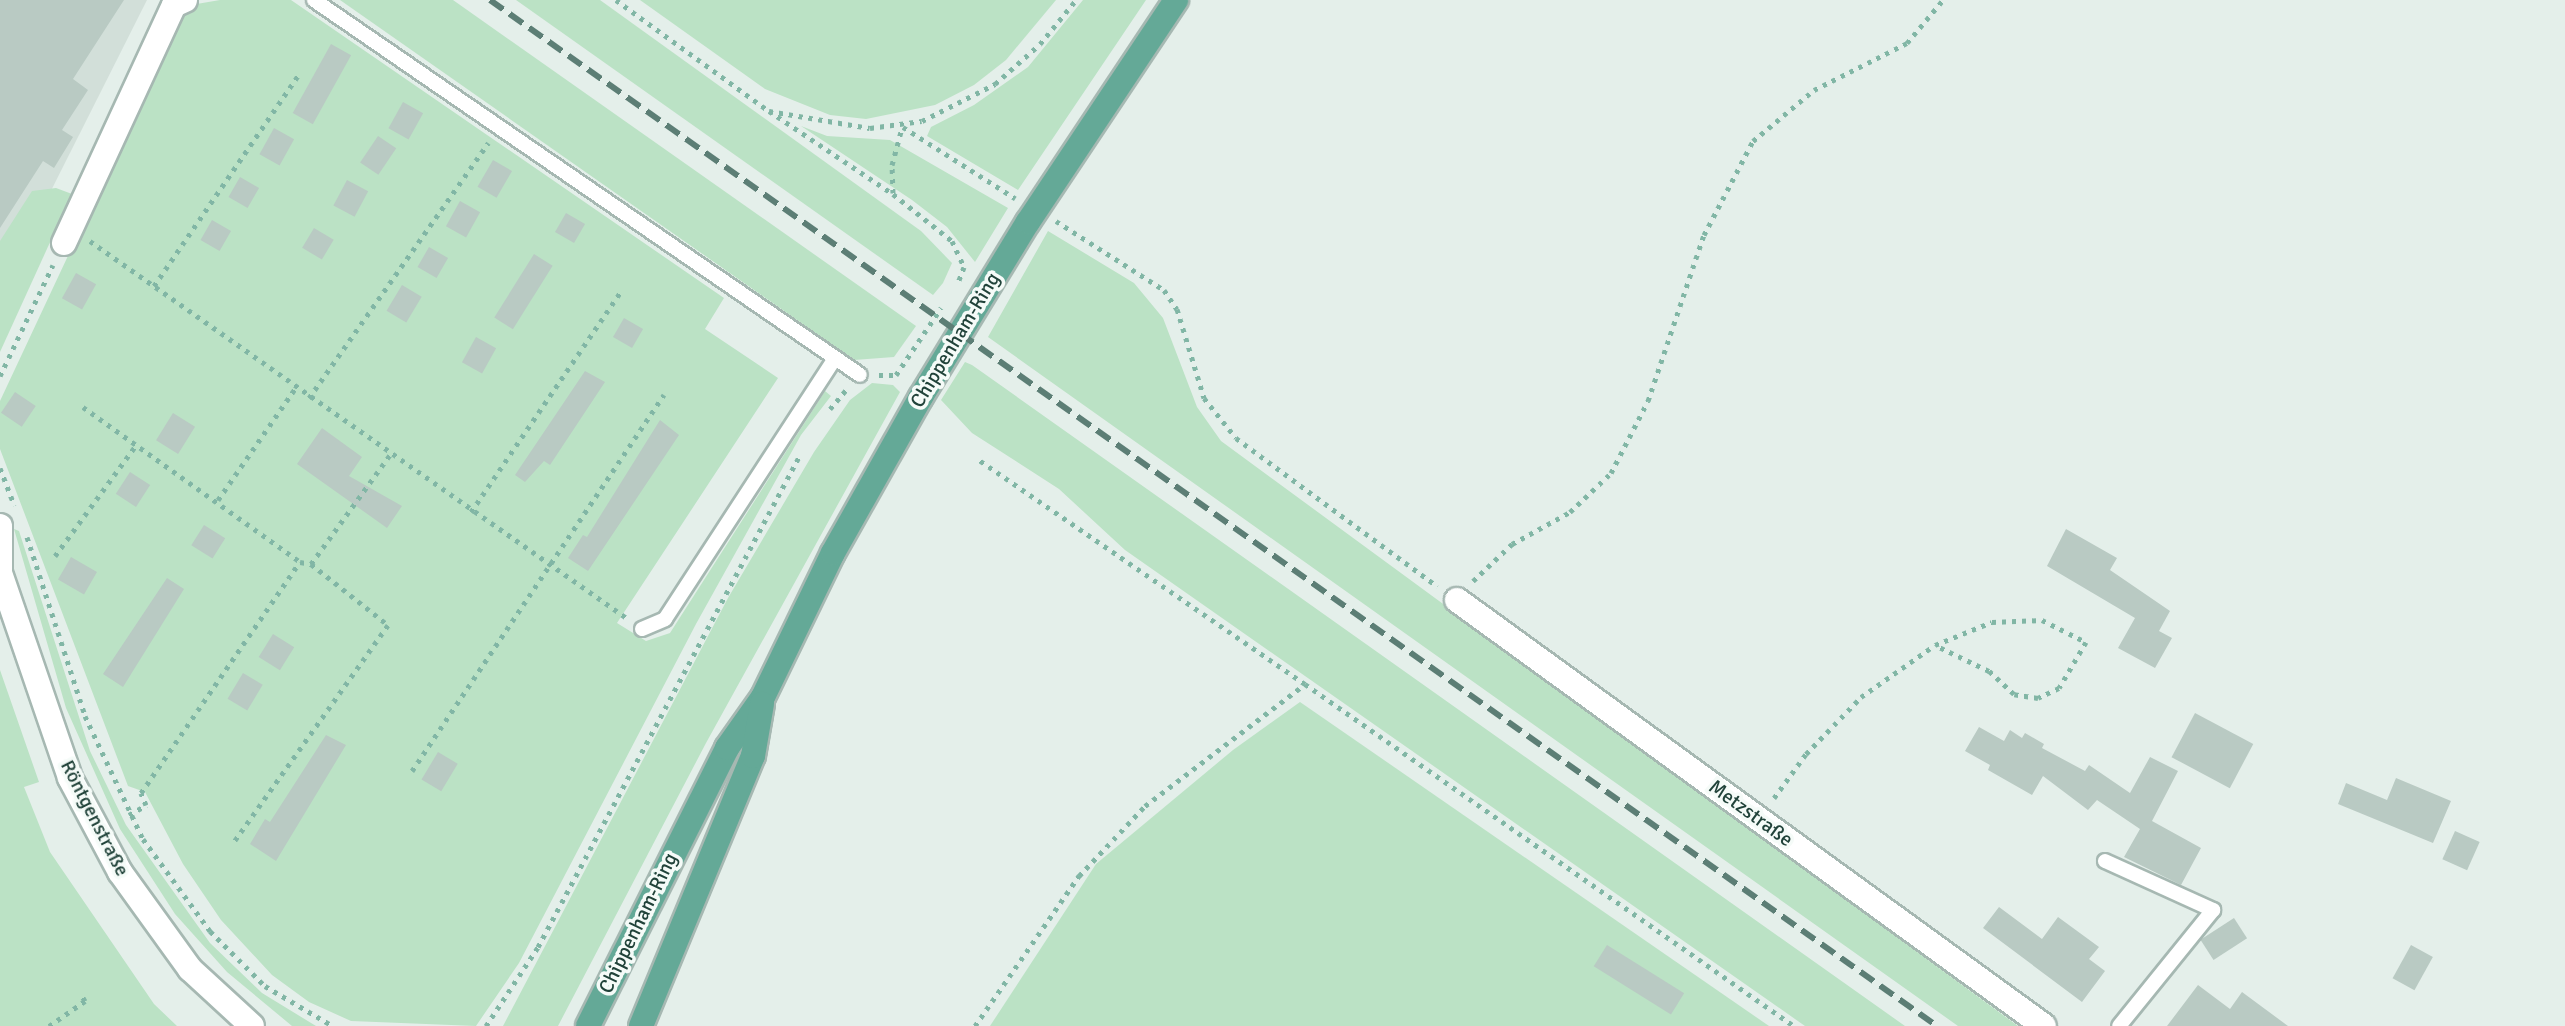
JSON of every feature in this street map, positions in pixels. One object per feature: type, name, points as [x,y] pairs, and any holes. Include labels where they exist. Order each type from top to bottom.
[{"type":"main road","name":"Chippenham-Ring","points":[[588,1026],[727,748],[763,697],[827,566],[921,397],[1028,222],[1176,0]]},
{"type":"main road","name":"Chippenham-Ring","points":[[641,1026],[753,756],[763,697]]},
{"type":"street","points":[[67,236],[174,5],[185,0]]},
{"type":"street","name":"Röntgenstraße","points":[[14,525],[0,572],[7,617],[70,778],[120,872],[190,969],[252,1026]]},
{"type":"street","name":"Metzstraße","points":[[1457,600],[2044,1026]]},
{"type":"lane","points":[[314,0],[860,375]]},
{"type":"lane","points":[[642,629],[665,619],[835,358]]},
{"type":"lane","points":[[2105,861],[2213,910],[2119,1026]]},
{"type":"path","points":[[616,0],[769,111],[893,194],[962,255],[964,267],[956,287]]},
{"type":"path","points":[[769,111],[842,127],[902,127],[938,114],[1001,79],[1076,0]]},
{"type":"path","points":[[1056,221],[1164,290],[1177,309],[1204,398],[1236,438],[1457,600],[1512,544],[1570,512],[1611,473],[1648,401],[1704,235],[1753,141],[1814,90],[1907,43],[1943,0]]},
{"type":"path","points":[[154,286],[300,73]]},
{"type":"path","points":[[893,194],[892,165],[902,127]]},
{"type":"path","points":[[902,127],[1015,198]]},
{"type":"path","points":[[309,398],[499,128]]},
{"type":"path","points":[[0,376],[67,236],[154,286],[296,389],[642,629]]},
{"type":"path","points":[[471,512],[620,293]]},
{"type":"path","points":[[819,421],[860,375],[896,375],[947,299]]},
{"type":"path","points":[[218,500],[296,389]]},
{"type":"path","points":[[412,771],[664,395]]},
{"type":"path","points":[[83,407],[218,500],[300,562],[311,564],[388,625],[233,843]]},
{"type":"path","points":[[486,1026],[538,947],[807,443]]},
{"type":"path","points":[[55,556],[137,444]]},
{"type":"path","points":[[311,564],[390,455]]},
{"type":"path","points":[[976,458],[1794,1026]]},
{"type":"path","points":[[0,468],[14,525],[85,716],[129,815],[210,931],[265,986],[333,1026]]},
{"type":"path","points":[[129,815],[146,805],[141,793],[300,562]]},
{"type":"path","points":[[1759,818],[1806,754],[1861,697],[1935,645],[1992,622],[2042,620],[2086,642],[2059,688],[2038,698],[2014,694],[1989,671],[1935,645]]},
{"type":"path","points":[[975,1026],[1079,876],[1145,806],[1305,684]]},
{"type":"path","points":[[49,1026],[85,1001],[81,994]]},
{"type":"shaded area","points":[[0,0],[147,0],[0,292]]},
{"type":"green space","points":[[220,0],[291,0],[724,298],[705,329],[778,378],[617,623],[646,641],[670,633],[825,391],[831,396],[801,435],[696,624],[519,963],[476,1026],[351,1021],[309,1002],[272,975],[221,920],[183,864],[145,792],[128,786],[0,449],[0,401],[185,6]]},
{"type":"green space","points":[[340,0],[453,0],[916,326],[894,357],[854,360]]},
{"type":"green space","points":[[516,0],[600,0],[921,231],[952,263],[943,283],[933,295]]},
{"type":"green space","points":[[640,0],[1056,0],[1006,60],[974,85],[935,105],[866,119],[830,115],[765,89]]},
{"type":"green space","points":[[1083,0],[1146,0],[1018,190],[927,136],[931,127],[974,105],[1028,67]]},
{"type":"green space","points":[[801,126],[827,136],[890,140],[1008,208],[975,262],[947,227]]},
{"type":"green space","points":[[56,188],[72,194],[0,352],[0,241],[32,191]]},
{"type":"green space","points":[[1048,231],[1134,283],[1163,318],[1197,407],[1221,441],[2018,1026],[1958,1026],[988,337]]},
{"type":"green space","points":[[965,362],[1905,1026],[1805,1026],[1125,550],[1059,489],[972,433],[941,400]]},
{"type":"green space","points":[[872,383],[893,385],[900,392],[706,743],[558,1026],[503,1026],[728,598],[814,452],[850,400]]},
{"type":"green space","points":[[14,529],[19,531],[90,751],[126,825],[210,943],[262,993],[316,1026],[292,1026],[227,972],[175,914],[120,829],[66,708]]},
{"type":"green space","points":[[0,670],[39,782],[24,787],[50,852],[154,1004],[177,1026],[0,1026]]},
{"type":"green space","points":[[1300,702],[1769,1026],[990,1026],[1096,864],[1233,750]]},
{"type":"building","points":[[0,0],[124,0],[73,79],[88,90],[62,130],[73,137],[54,168],[43,161],[0,228]]},
{"type":"building","points":[[331,44],[351,55],[313,124],[293,113]]},
{"type":"building","points":[[403,102],[423,113],[409,139],[388,128]]},
{"type":"building","points":[[274,128],[294,139],[280,165],[259,154]]},
{"type":"building","points":[[378,136],[396,148],[378,175],[360,163]]},
{"type":"building","points":[[493,160],[512,171],[497,198],[478,187]]},
{"type":"building","points":[[240,177],[259,188],[248,208],[228,197]]},
{"type":"building","points":[[347,180],[368,191],[355,217],[333,206]]},
{"type":"building","points":[[460,201],[480,212],[466,238],[446,226]]},
{"type":"building","points":[[566,213],[585,224],[574,243],[555,232]]},
{"type":"building","points":[[212,220],[231,231],[220,251],[200,240]]},
{"type":"building","points":[[314,228],[334,240],[322,260],[302,248]]},
{"type":"building","points":[[429,247],[448,258],[437,278],[418,267]]},
{"type":"building","points":[[534,254],[553,266],[513,329],[494,318]]},
{"type":"building","points":[[76,273],[96,284],[82,310],[62,298]]},
{"type":"building","points":[[402,285],[422,297],[406,323],[387,311]]},
{"type":"building","points":[[624,318],[643,329],[632,348],[613,337]]},
{"type":"building","points":[[476,337],[496,348],[482,374],[462,362]]},
{"type":"building","points":[[585,371],[605,382],[550,465],[544,461],[525,482],[515,475]]},
{"type":"building","points":[[15,392],[36,406],[22,427],[1,413]]},
{"type":"building","points":[[173,413],[195,427],[178,454],[156,440]]},
{"type":"building","points":[[660,420],[679,435],[588,571],[568,558],[583,535],[587,537]]},
{"type":"building","points":[[322,428],[362,457],[349,476],[402,506],[387,528],[297,464]]},
{"type":"building","points":[[130,472],[150,485],[136,507],[116,494]]},
{"type":"building","points":[[204,525],[225,538],[212,559],[191,545]]},
{"type":"building","points":[[2066,529],[2117,558],[2110,570],[2170,611],[2159,631],[2172,638],[2155,668],[2118,648],[2135,618],[2047,566]]},
{"type":"building","points":[[71,557],[97,572],[84,595],[58,580]]},
{"type":"building","points":[[167,578],[184,589],[123,687],[103,674]]},
{"type":"building","points":[[273,634],[294,647],[280,670],[259,657]]},
{"type":"building","points":[[243,673],[263,685],[247,711],[228,699]]},
{"type":"building","points":[[2195,713],[2253,744],[2230,788],[2172,757]]},
{"type":"building","points":[[1979,727],[2004,741],[2010,730],[2022,738],[2025,733],[2044,744],[2042,748],[2085,771],[2089,765],[2130,793],[2150,757],[2178,771],[2152,821],[2201,848],[2181,885],[2124,857],[2140,829],[2097,800],[2088,810],[2043,776],[2032,795],[1988,770],[1990,765],[1965,751]]},
{"type":"building","points":[[326,735],[346,745],[276,861],[250,844],[265,819],[270,822]]},
{"type":"building","points":[[438,752],[458,764],[441,791],[422,779]]},
{"type":"building","points":[[2396,778],[2451,801],[2433,843],[2338,804],[2346,783],[2387,800]]},
{"type":"building","points":[[2455,831],[2480,842],[2467,870],[2442,859]]},
{"type":"building","points":[[1999,907],[2042,939],[2058,917],[2099,947],[2089,959],[2105,971],[2082,1002],[1983,928]]},
{"type":"building","points":[[2234,918],[2247,938],[2214,960],[2200,940]]},
{"type":"building","points":[[1607,945],[1684,993],[1671,1014],[1594,966]]},
{"type":"building","points":[[2411,945],[2433,957],[2414,990],[2393,978]]},
{"type":"building","points":[[2198,985],[2230,1009],[2242,992],[2288,1026],[2167,1026]]},
{"type":"railway","points":[[490,0],[1937,1026]]}]
